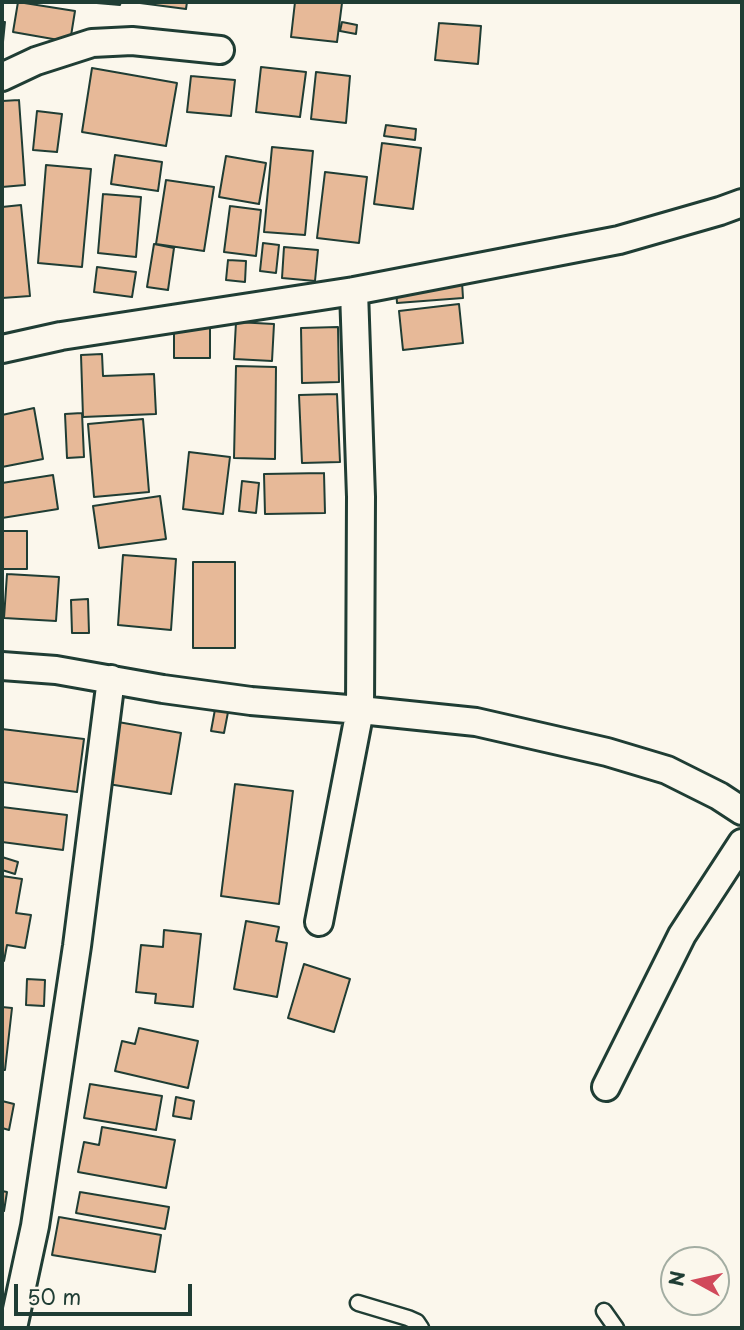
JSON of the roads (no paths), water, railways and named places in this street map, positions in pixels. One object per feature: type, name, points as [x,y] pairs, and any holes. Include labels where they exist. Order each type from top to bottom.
[{"type":"street","points":[[2,78],[36,61],[92,43],[132,41],[220,50]]},
{"type":"street","points":[[2,349],[61,337],[354,291],[619,240],[742,203]]},
{"type":"street","points":[[319,922],[360,710],[361,497],[354,291]]},
{"type":"street","points":[[2,666],[56,670],[163,690],[251,701],[476,722],[607,752],[667,770],[719,796],[742,811]]},
{"type":"street","points":[[13,1328],[35,1226],[77,946],[111,679]]},
{"type":"street","points":[[606,1087],[682,935],[742,843]]},
{"type":"lane","points":[[358,1303],[408,1318],[417,1322],[421,1328]]},
{"type":"lane","points":[[604,1311],[616,1328]]}]
